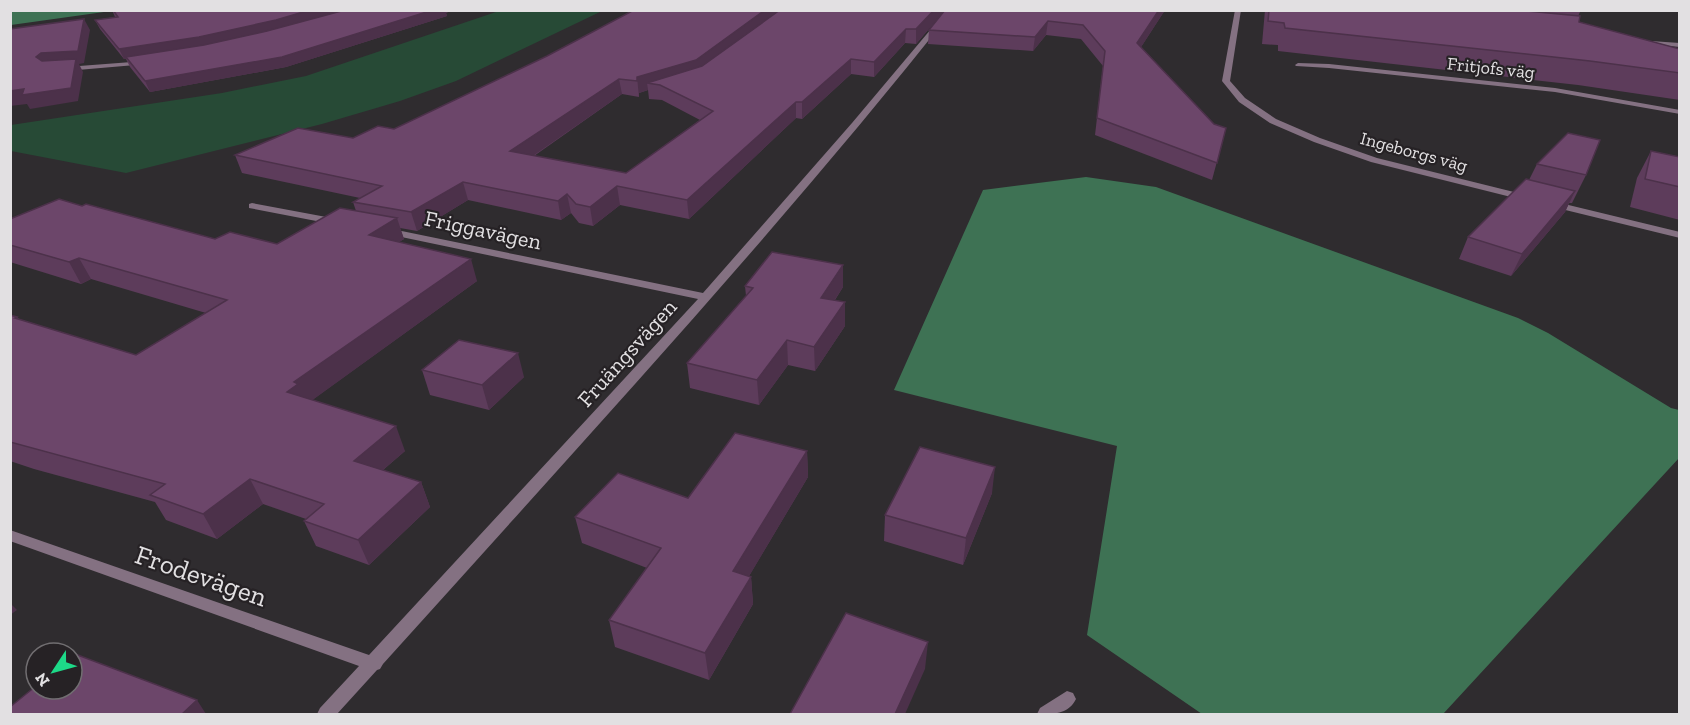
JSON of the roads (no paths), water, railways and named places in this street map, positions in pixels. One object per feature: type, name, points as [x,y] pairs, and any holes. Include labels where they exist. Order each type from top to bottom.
[{"type":"street","name":"Fruängsvägen","points":[[326,714],[374,664],[706,297],[855,125],[950,10]]},
{"type":"street","name":"Ingeborgs väg","points":[[1238,10],[1226,81],[1242,100],[1274,121],[1317,140],[1374,160],[1533,199]]},
{"type":"street","points":[[1633,40],[1680,45]]},
{"type":"street","points":[[59,70],[148,63]]},
{"type":"street","name":"Fritjofs väg","points":[[1298,65],[1329,66],[1555,90],[1680,112]]},
{"type":"street","points":[[1544,202],[1680,235]]},
{"type":"street","points":[[252,206],[353,225]]},
{"type":"street","name":"Friggavägen","points":[[376,229],[706,297]]},
{"type":"street","name":"Frodevägen","points":[[10,536],[374,664]]},
{"type":"street","points":[[1046,714],[1067,699]]}]
